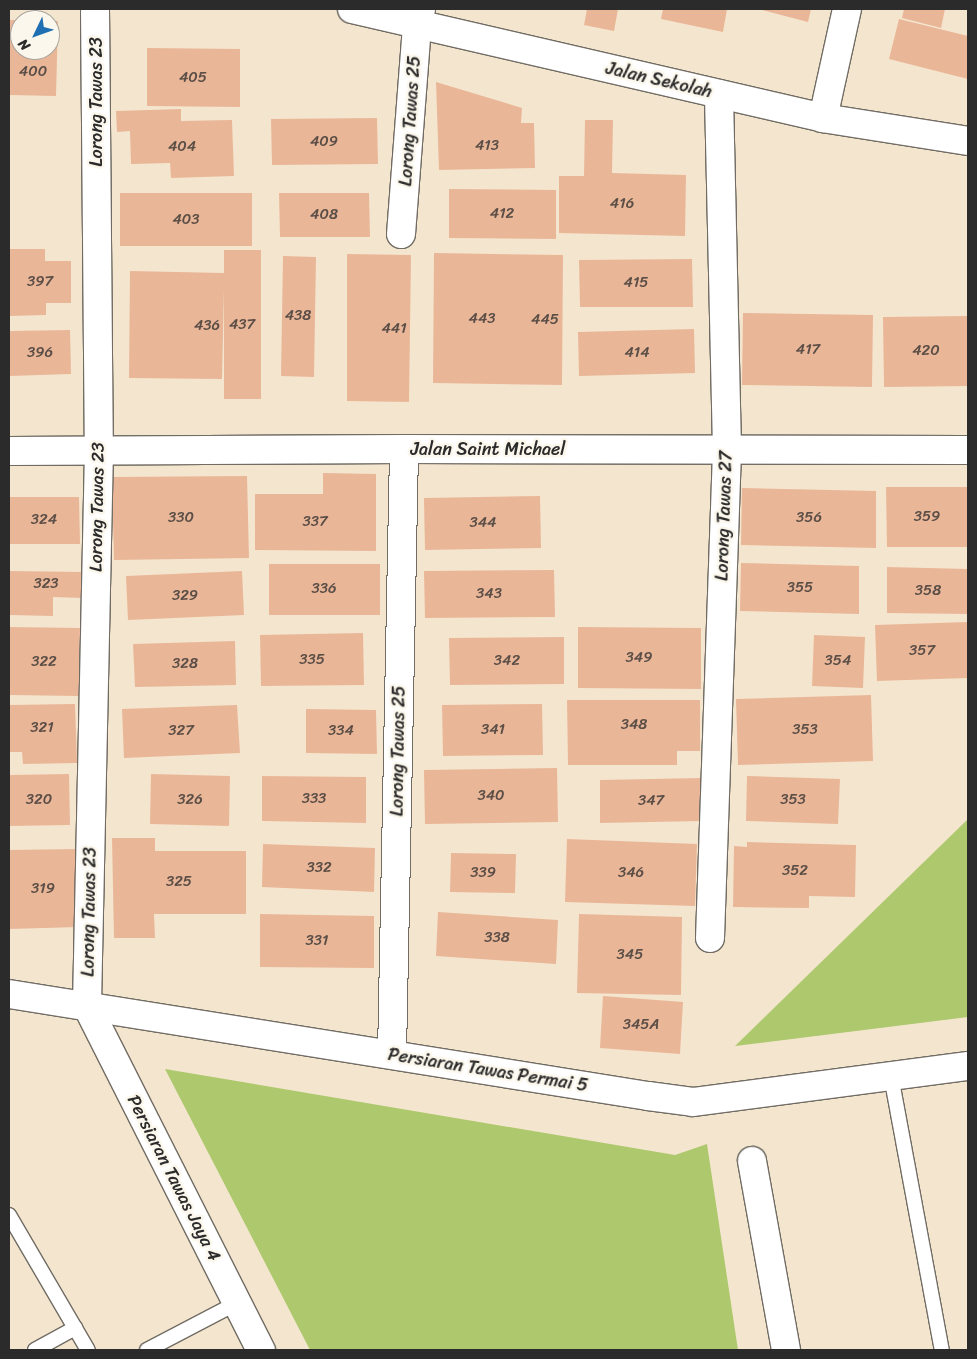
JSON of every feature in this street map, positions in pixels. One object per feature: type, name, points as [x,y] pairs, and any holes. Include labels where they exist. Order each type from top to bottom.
[{"type":"street","name":"Lorong Tawas 23","points":[[87,1006],[99,450],[95,9]]},
{"type":"street","name":"Jalan Sekolah","points":[[352,9],[419,16],[719,94],[823,118],[968,141]]},
{"type":"street","points":[[823,118],[847,9]]},
{"type":"street","name":"Lorong Tawas 25","points":[[401,234],[419,16]]},
{"type":"street","name":"Lorong Tawas 27","points":[[710,938],[727,449],[719,94]]},
{"type":"street","name":"Jalan Saint Michael","points":[[9,451],[404,449],[968,450]]},
{"type":"street","name":"Lorong Tawas 25","points":[[392,1054],[404,449]]},
{"type":"street","name":"Persiaran Tawas Permai 5","points":[[9,994],[693,1102],[968,1066]]},
{"type":"street","name":"Persiaran Tawas Jaya 4","points":[[87,1006],[261,1350]]},
{"type":"street","points":[[752,1160],[786,1350]]},
{"type":"lane","points":[[891,1076],[942,1350]]},
{"type":"lane","points":[[9,1214],[88,1350]]},
{"type":"lane","points":[[147,1350],[237,1303]]},
{"type":"lane","points":[[35,1350],[75,1328]]},
{"type":"green space","points":[[968,819],[968,1017],[735,1046]]},
{"type":"green space","points":[[165,1069],[675,1155],[707,1144],[738,1350],[310,1350]]},
{"type":"building","points":[[587,9],[618,9],[614,31],[584,25]]},
{"type":"building","points":[[663,9],[727,9],[723,32],[661,19]]},
{"type":"building","points":[[758,9],[811,9],[808,22]]},
{"type":"building","points":[[904,9],[945,9],[941,28],[902,18]]},
{"type":"building","points":[[899,19],[968,36],[968,79],[889,59]]},
{"type":"building","points":[[10,20],[10,60],[57,60],[56,96],[9,95]]},
{"type":"building","points":[[147,48],[240,49],[240,107],[147,106]]},
{"type":"building","points":[[436,82],[522,108],[521,123],[534,123],[535,168],[439,170]]},
{"type":"building","points":[[181,109],[181,121],[232,120],[234,176],[171,178],[170,163],[131,164],[130,131],[117,132],[116,111]]},
{"type":"building","points":[[377,118],[378,164],[272,165],[271,119]]},
{"type":"building","points":[[585,120],[613,120],[612,173],[686,175],[685,236],[559,233],[559,176],[584,176]]},
{"type":"building","points":[[449,189],[556,190],[556,239],[449,238]]},
{"type":"building","points":[[120,193],[252,193],[252,246],[120,246]]},
{"type":"building","points":[[279,193],[369,193],[370,237],[280,237]]},
{"type":"building","points":[[9,249],[45,249],[45,261],[71,261],[71,303],[46,303],[46,315],[9,316]]},
{"type":"building","points":[[224,250],[261,250],[261,399],[224,399],[224,288],[222,379],[129,378],[130,271],[224,273]]},
{"type":"building","points":[[434,253],[563,255],[562,385],[433,383]]},
{"type":"building","points":[[347,254],[411,255],[409,402],[347,401]]},
{"type":"building","points":[[283,256],[316,257],[314,377],[281,376]]},
{"type":"building","points":[[692,259],[693,307],[580,307],[579,260]]},
{"type":"building","points":[[743,313],[873,315],[872,387],[742,385]]},
{"type":"building","points":[[968,316],[968,386],[884,387],[883,317]]},
{"type":"building","points":[[694,329],[695,373],[579,376],[578,332]]},
{"type":"building","points":[[70,330],[71,374],[9,376],[9,331]]},
{"type":"building","points":[[323,473],[376,474],[376,551],[255,550],[255,494],[323,494]]},
{"type":"building","points":[[247,476],[249,558],[114,560],[112,477]]},
{"type":"building","points":[[886,487],[968,487],[968,547],[887,547]]},
{"type":"building","points":[[742,488],[876,491],[876,548],[741,545]]},
{"type":"building","points":[[540,496],[541,548],[425,550],[424,498]]},
{"type":"building","points":[[9,497],[79,497],[80,544],[9,544]]},
{"type":"building","points":[[741,563],[859,566],[859,614],[740,611]]},
{"type":"building","points":[[269,564],[380,564],[380,615],[269,615]]},
{"type":"building","points":[[887,567],[968,569],[968,614],[887,613]]},
{"type":"building","points":[[554,570],[555,617],[425,618],[424,571]]},
{"type":"building","points":[[9,571],[83,572],[83,598],[53,597],[53,616],[9,615]]},
{"type":"building","points":[[242,571],[244,615],[128,620],[126,576]]},
{"type":"building","points":[[968,622],[968,678],[877,681],[875,625]]},
{"type":"building","points":[[9,627],[80,628],[79,696],[9,695]]},
{"type":"building","points":[[578,627],[701,628],[701,689],[578,688]]},
{"type":"building","points":[[363,633],[364,685],[261,686],[260,635]]},
{"type":"building","points":[[814,635],[865,637],[863,688],[812,686]]},
{"type":"building","points":[[564,637],[564,684],[450,685],[449,638]]},
{"type":"building","points":[[235,641],[236,685],[135,687],[133,644]]},
{"type":"building","points":[[871,695],[873,761],[738,765],[736,699]]},
{"type":"building","points":[[567,700],[700,700],[700,751],[677,751],[677,765],[568,765]]},
{"type":"building","points":[[75,704],[77,763],[23,764],[22,752],[9,752],[9,705]]},
{"type":"building","points":[[542,704],[543,755],[443,756],[442,705]]},
{"type":"building","points":[[237,705],[240,753],[124,758],[122,709]]},
{"type":"building","points":[[306,709],[376,710],[377,754],[306,753]]},
{"type":"building","points":[[557,768],[558,822],[425,824],[424,770]]},
{"type":"building","points":[[69,774],[70,825],[9,826],[9,775]]},
{"type":"building","points":[[151,774],[230,776],[229,826],[150,824]]},
{"type":"building","points":[[262,776],[366,777],[366,823],[262,821]]},
{"type":"building","points":[[747,776],[840,779],[838,824],[746,821]]},
{"type":"building","points":[[701,778],[702,821],[600,823],[600,780]]},
{"type":"building","points":[[112,838],[155,838],[155,851],[246,851],[246,914],[154,914],[155,938],[114,938]]},
{"type":"building","points":[[567,839],[697,844],[695,906],[565,902]]},
{"type":"building","points":[[747,842],[856,845],[855,897],[809,896],[809,908],[733,907],[734,846],[747,847]]},
{"type":"building","points":[[263,844],[375,848],[374,892],[262,887]]},
{"type":"building","points":[[77,849],[79,927],[9,929],[9,850]]},
{"type":"building","points":[[451,853],[516,854],[515,893],[450,892]]},
{"type":"building","points":[[438,912],[558,920],[556,964],[436,956]]},
{"type":"building","points":[[260,914],[374,916],[374,968],[260,967]]},
{"type":"building","points":[[579,914],[682,917],[681,995],[577,993]]},
{"type":"building","points":[[603,996],[683,1002],[680,1054],[600,1048]]}]
